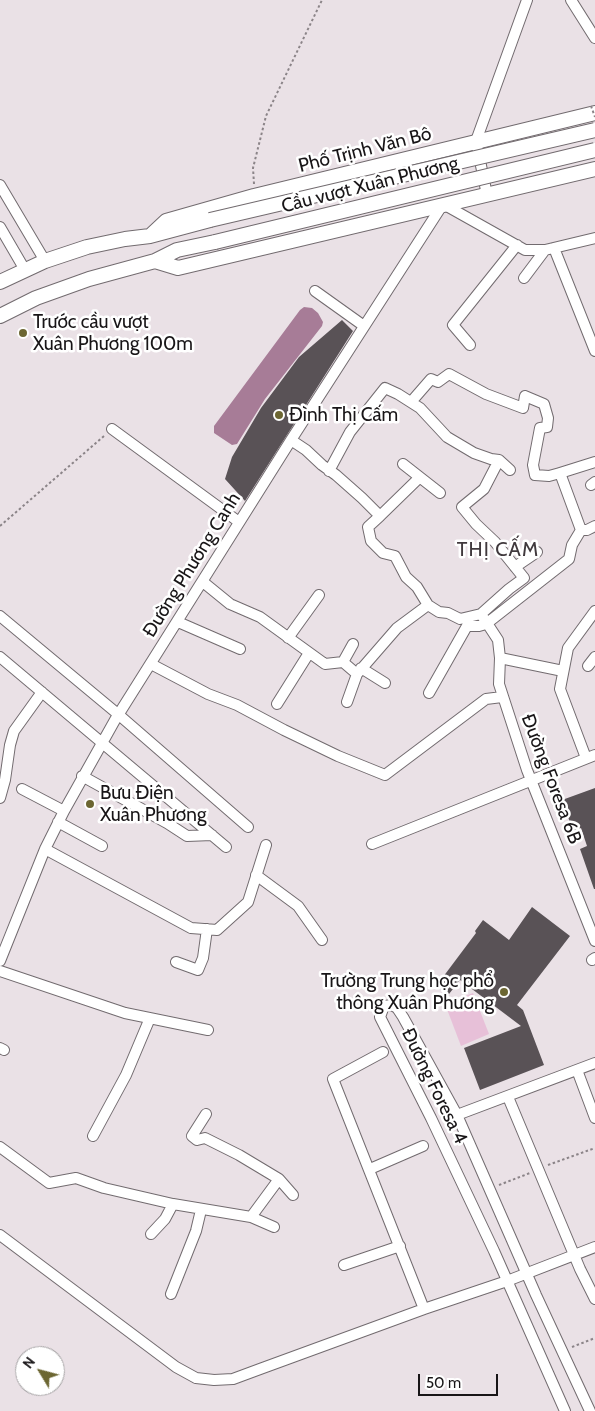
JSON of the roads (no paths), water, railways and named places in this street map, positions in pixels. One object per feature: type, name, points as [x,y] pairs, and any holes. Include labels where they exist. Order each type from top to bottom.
[{"type":"main road","name":"Phố Trịnh Văn Bô","points":[[150,236],[166,221],[254,196],[409,159],[593,110]]},
{"type":"main road","name":"Cầu vượt Xuân Phương","points":[[0,282],[45,261],[87,247],[150,236],[210,220],[595,130]]},
{"type":"main road","name":"Cầu vượt Xuân Phương","points":[[155,262],[178,250],[595,150]]},
{"type":"main road","points":[[0,316],[36,298],[89,279],[155,262],[178,268],[443,204],[595,170]]},
{"type":"street","points":[[487,195],[476,141],[527,0]]},
{"type":"street","points":[[571,0],[595,38]]},
{"type":"street","points":[[0,185],[45,261]]},
{"type":"street","points":[[443,204],[525,250],[550,249],[595,238]]},
{"type":"street","name":"Đường Phương Canh","points":[[0,961],[45,849],[82,776],[239,522],[443,204]]},
{"type":"street","points":[[0,227],[25,270]]},
{"type":"street","points":[[470,345],[453,325],[517,246]]},
{"type":"street","points":[[524,278],[550,249]]},
{"type":"street","points":[[550,249],[595,351]]},
{"type":"street","points":[[315,291],[364,326]]},
{"type":"street","points":[[411,402],[431,378],[438,382],[449,374],[486,394],[523,408],[525,396],[544,404],[548,418],[547,427],[540,428],[533,465],[535,474],[548,476],[595,462]]},
{"type":"street","points":[[329,471],[350,432],[384,388],[420,408],[447,437],[474,453],[499,460],[510,470]]},
{"type":"street","points":[[112,429],[239,522]]},
{"type":"street","points":[[291,440],[306,450],[380,516]]},
{"type":"street","points":[[428,693],[467,626],[479,626],[509,589],[524,578],[495,542],[462,507],[484,489],[499,460]]},
{"type":"street","points":[[403,464],[440,493]]},
{"type":"street","points":[[560,473],[582,530]]},
{"type":"street","points":[[419,478],[368,527],[371,541],[383,553],[395,556],[406,577],[417,588],[428,605],[439,612],[448,613],[460,619],[483,619],[569,559],[572,545],[582,530],[595,526]]},
{"type":"street","points":[[515,567],[537,552]]},
{"type":"street","points":[[203,582],[230,604],[260,617],[325,664],[343,662],[385,683]]},
{"type":"street","points":[[288,638],[319,595]]},
{"type":"street","points":[[347,702],[359,671],[397,628],[428,605]]},
{"type":"street","points":[[372,844],[591,756],[560,689],[568,648],[595,611]]},
{"type":"street","points":[[0,616],[119,715],[248,827]]},
{"type":"street","points":[[460,619],[466,629]]},
{"type":"street","name":"Đường Foresa 6B","points":[[483,619],[498,640],[500,658],[499,684],[502,697],[531,780],[595,941]]},
{"type":"street","points":[[178,622],[240,649]]},
{"type":"street","points":[[343,662],[353,644]]},
{"type":"street","points":[[277,704],[308,653]]},
{"type":"street","points":[[0,657],[226,847]]},
{"type":"street","points":[[595,657],[588,666],[595,665]]},
{"type":"street","points":[[500,658],[564,671]]},
{"type":"street","points":[[151,664],[338,756],[385,775],[486,699],[502,697]]},
{"type":"street","points":[[0,798],[14,731],[42,692]]},
{"type":"street","points":[[82,776],[187,836],[212,835]]},
{"type":"street","points":[[22,789],[64,811]]},
{"type":"street","points":[[58,822],[102,846]]},
{"type":"street","points":[[45,849],[191,928],[217,930],[248,902],[266,845]]},
{"type":"street","points":[[256,875],[298,906],[322,940]]},
{"type":"street","points":[[176,962],[198,970],[203,958],[207,929]]},
{"type":"street","points":[[0,971],[125,1013],[208,1030]]},
{"type":"street","name":"Đường Foresa 4","points":[[565,1411],[508,1281],[431,1118],[380,1017],[384,1006],[392,1005],[397,1008],[457,1114],[526,1272],[590,1411]]},
{"type":"street","points":[[93,1136],[126,1075],[150,1018]]},
{"type":"street","points":[[383,1052],[333,1079],[424,1309]]},
{"type":"street","points":[[457,1114],[508,1097],[595,1063]]},
{"type":"street","points":[[577,1070],[595,1118]]},
{"type":"street","points":[[508,1097],[595,1299]]},
{"type":"street","points":[[206,1114],[192,1136],[197,1140],[204,1138],[239,1155],[279,1179],[293,1195]]},
{"type":"street","points":[[370,1169],[423,1146]]},
{"type":"street","points":[[0,1147],[49,1183],[76,1178],[104,1188],[173,1204],[251,1217],[274,1227]]},
{"type":"street","points":[[251,1217],[279,1179]]},
{"type":"street","points":[[150,1234],[165,1219],[173,1204]]},
{"type":"street","points":[[170,1294],[196,1231],[201,1210]]},
{"type":"street","points":[[0,1235],[176,1367],[196,1378],[214,1380],[233,1379],[424,1309],[508,1281],[526,1272],[595,1247]]},
{"type":"street","points":[[344,1265],[400,1246]]},
{"type":"place","name":"Trước cầu vượt Xuân Phương 100m","points":[[23,333]]},
{"type":"place","name":"Đình Thị Cấm","points":[[279,415]]},
{"type":"place","name":"Bưu Điện Xuân Phương","points":[[90,804]]},
{"type":"place","name":"Trường Trung học phổ thông Xuân Phương","points":[[504,992]]},
{"type":"district","name":"THỊ CẤM","points":[[498,550]]}]
